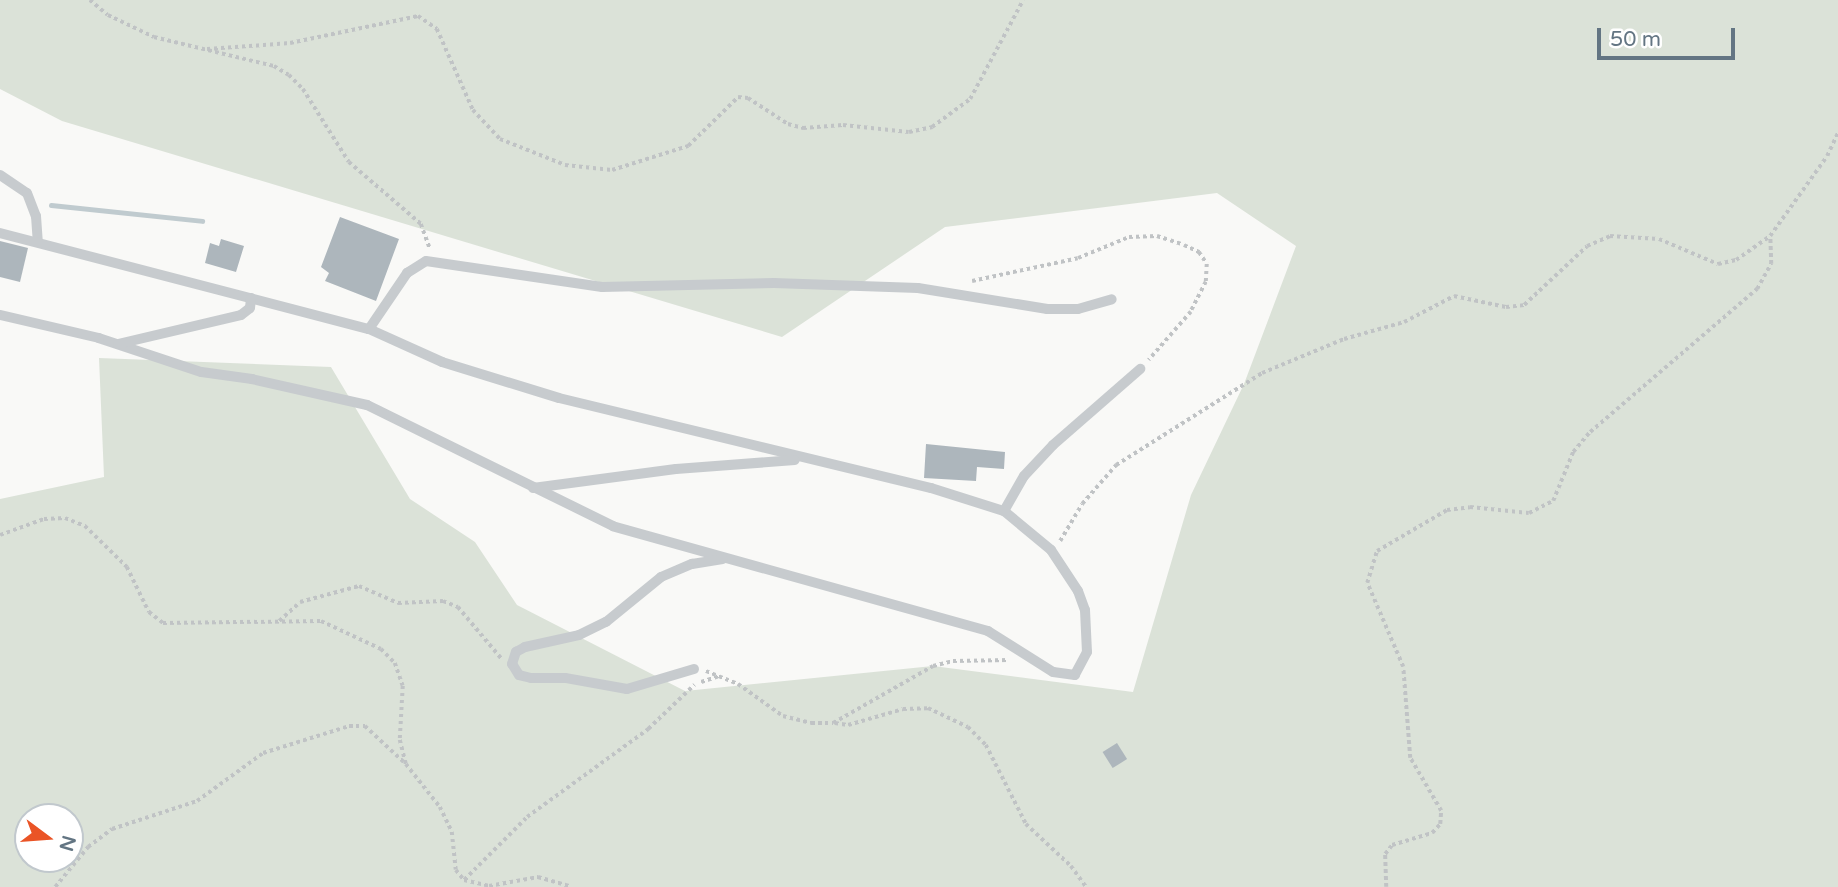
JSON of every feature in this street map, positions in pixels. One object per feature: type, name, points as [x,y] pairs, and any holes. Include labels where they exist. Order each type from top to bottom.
[{"type":"lane","points":[[0,175],[27,193],[36,216],[38,242]]},
{"type":"lane","points":[[0,233],[369,329],[442,362],[559,398],[801,460],[932,488],[1004,511],[1051,550],[1085,610],[1087,652],[1075,674],[1053,672],[988,631],[613,526],[532,489],[367,405],[252,379],[201,372],[117,344],[0,315]]},
{"type":"lane","points":[[369,329],[407,273],[431,262],[602,287],[774,283],[918,288],[1047,309],[1078,309],[1112,299]]},
{"type":"lane","points":[[117,344],[241,315],[250,308],[251,298]]},
{"type":"lane","points":[[1004,511],[1024,476],[1053,445],[1140,369]]},
{"type":"lane","points":[[532,489],[676,469],[801,460]]},
{"type":"lane","points":[[694,668],[627,689],[519,675],[512,664],[516,652],[524,647],[579,635],[606,622],[661,578],[692,564],[726,558]]},
{"type":"path","points":[[90,0],[107,15],[143,32],[274,66],[289,75],[303,89],[349,162],[428,233],[431,262]]},
{"type":"path","points":[[207,49],[290,43],[418,16],[438,29],[473,110],[500,139],[565,165],[611,170],[688,146],[738,97],[748,97],[788,124],[803,128],[843,125],[909,132],[932,127],[970,99],[1023,0]]},
{"type":"path","points":[[1051,550],[1116,465],[1262,373],[1344,339],[1404,322],[1454,296],[1506,307],[1524,304],[1587,246],[1610,236],[1659,239],[1718,264],[1736,260],[1770,236],[1827,156],[1838,132]]},
{"type":"path","points":[[966,283],[1069,260],[1129,237],[1157,236],[1185,245],[1199,252],[1207,264],[1206,282],[1191,312],[1140,369]]},
{"type":"path","points":[[1386,887],[1385,854],[1392,845],[1432,833],[1440,824],[1441,811],[1410,758],[1403,667],[1367,583],[1377,551],[1447,510],[1470,507],[1529,513],[1553,501],[1573,453],[1590,432],[1757,289],[1772,264],[1770,236]]},
{"type":"path","points":[[0,535],[44,519],[65,518],[85,526],[107,543],[127,567],[149,612],[163,623],[321,621],[351,631],[395,663],[403,686],[400,740],[406,764]]},
{"type":"path","points":[[278,622],[300,602],[342,587],[359,586],[398,603],[443,601],[458,607],[485,643],[512,664]]},
{"type":"path","points":[[833,723],[933,666],[953,660],[1039,663]]},
{"type":"path","points":[[694,668],[719,676],[783,716],[848,726],[903,709],[928,708],[958,720],[986,745],[1026,824],[1071,866],[1086,887]]},
{"type":"path","points":[[464,880],[571,781],[648,729],[693,685],[719,676]]},
{"type":"path","points":[[55,887],[88,847],[112,829],[197,801],[263,753],[349,726],[365,726],[406,764],[440,807],[452,832],[457,870],[464,880],[489,886],[538,877],[572,887]]},
{"type":"shaded area","points":[[0,0],[1838,0],[1838,887],[0,887],[0,499],[104,477],[99,358],[331,367],[410,499],[475,542],[517,605],[685,691],[933,666],[1133,692],[1191,495],[1244,384],[1296,246],[1217,193],[945,227],[782,337],[62,121],[0,89]]},
{"type":"building","points":[[340,217],[399,239],[376,301],[325,281],[329,273],[321,267]]},
{"type":"building","points":[[221,239],[244,246],[236,272],[205,263],[210,243],[219,246]]},
{"type":"building","points":[[0,241],[28,248],[20,282],[0,277]]},
{"type":"building","points":[[926,444],[1005,452],[1004,469],[977,467],[976,481],[924,478]]},
{"type":"building","points":[[1117,743],[1127,759],[1113,768],[1103,752]]},
{"type":"waterway","points":[[51,205],[202,221]]}]
